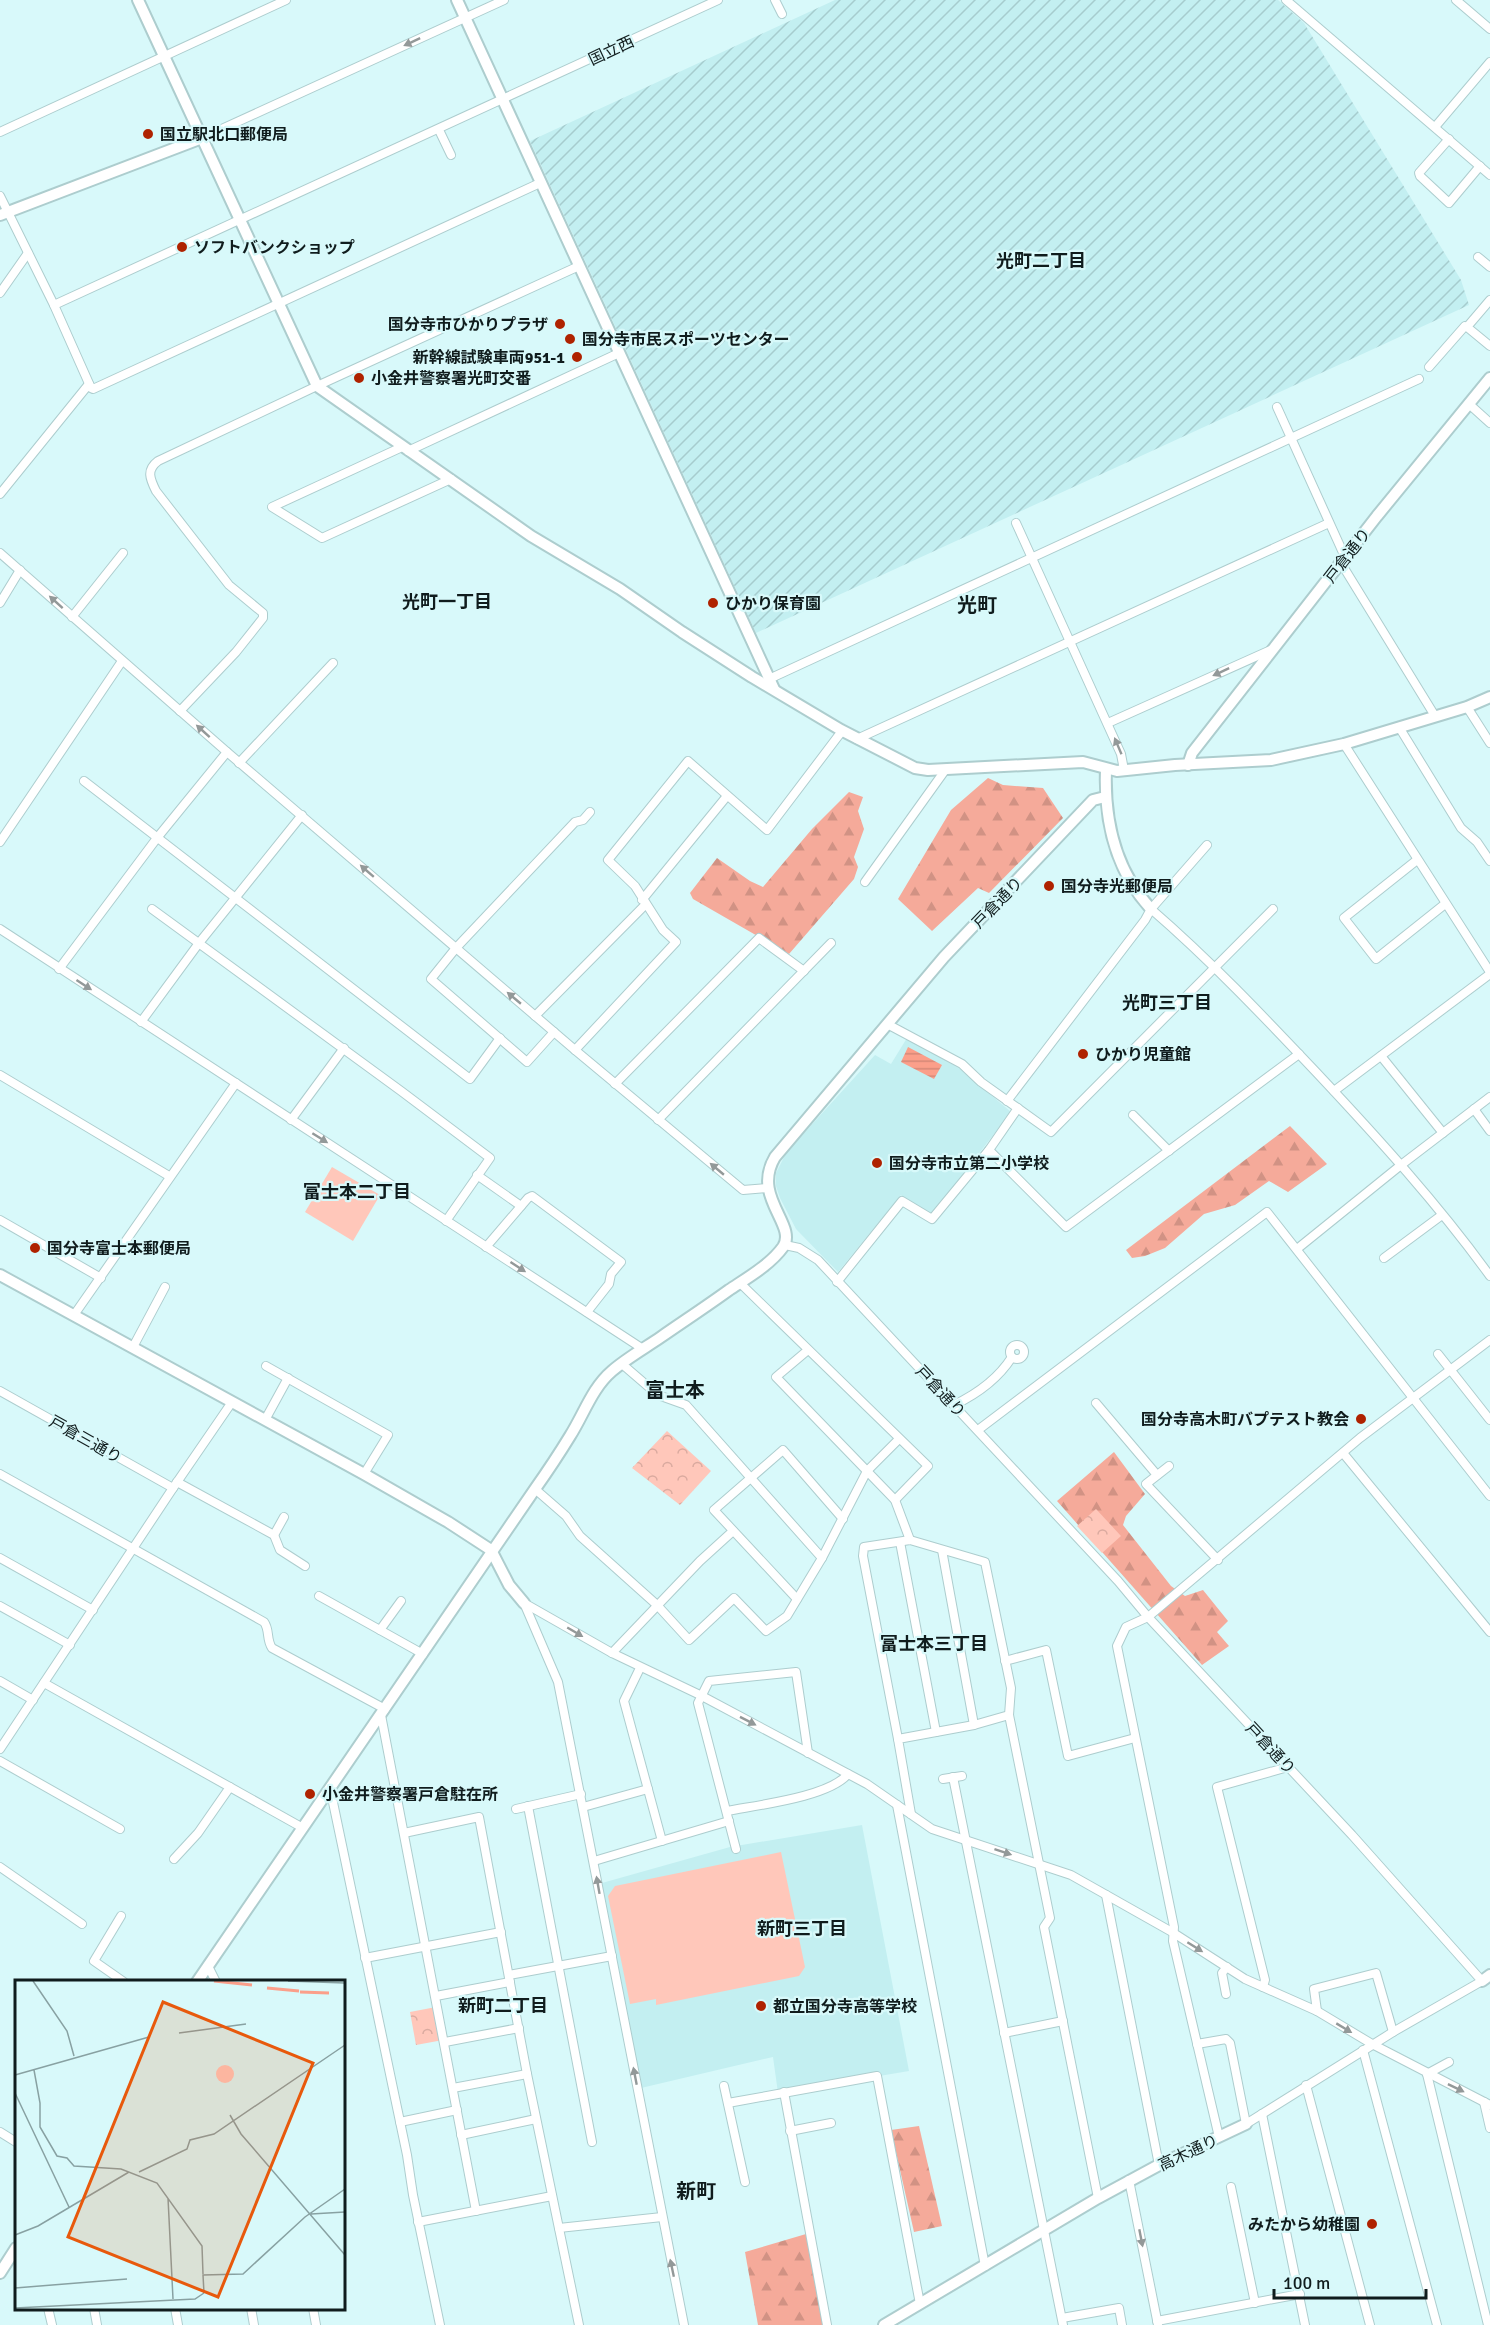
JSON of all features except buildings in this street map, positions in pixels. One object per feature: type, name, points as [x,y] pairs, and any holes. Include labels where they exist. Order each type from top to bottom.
[{"type":"street","points":[[138,0],[317,386],[531,536],[620,589],[682,632],[774,690],[857,739],[915,768],[928,770],[1083,762],[1106,769],[1124,770],[1271,760],[1344,744],[1467,707],[1490,697]]},
{"type":"street","points":[[0,132],[286,0]]},
{"type":"street","points":[[457,0],[774,690]]},
{"type":"street","points":[[4,214],[201,138],[504,0]]},
{"type":"street","name":"国立西","points":[[54,305],[718,0]]},
{"type":"street","points":[[775,0],[782,14]]},
{"type":"street","points":[[1286,0],[1490,175]]},
{"type":"street","points":[[1456,0],[1490,29]]},
{"type":"street","points":[[1435,127],[1490,62]]},
{"type":"street","points":[[439,130],[451,155]]},
{"type":"street","points":[[1449,139],[1419,173],[1449,202],[1480,166]]},
{"type":"street","points":[[0,196],[4,214],[28,253],[93,389],[540,183]]},
{"type":"street","points":[[0,293],[28,253]]},
{"type":"street","points":[[1478,257],[1490,267]]},
{"type":"street","points":[[180,711],[236,652],[263,618],[263,613],[229,585],[156,491],[149,476],[151,466],[317,386],[579,267]]},
{"type":"street","points":[[1429,367],[1490,300]]},
{"type":"street","points":[[1467,327],[1490,346]]},
{"type":"street","points":[[451,479],[322,538],[272,507],[619,353]]},
{"type":"street","name":"戸倉通り","points":[[1188,765],[1191,755],[1274,648],[1490,378]]},
{"type":"street","points":[[768,679],[1419,380]]},
{"type":"street","points":[[0,494],[89,384]]},
{"type":"street","points":[[1469,404],[1490,423]]},
{"type":"street","points":[[1277,406],[1343,560],[1436,716]]},
{"type":"street","points":[[1016,523],[1108,723],[1121,754],[1124,770]]},
{"type":"street","points":[[857,739],[1329,523]]},
{"type":"street","points":[[0,553],[239,763],[658,1120],[743,1190],[767,1188],[783,1226],[785,1245],[772,1260],[643,1349],[601,1382],[570,1436],[535,1489],[198,1980]]},
{"type":"street","points":[[72,617],[123,553]]},
{"type":"street","points":[[0,603],[20,570]]},
{"type":"street","points":[[1108,723],[1274,648]]},
{"type":"street","points":[[0,842],[122,661]]},
{"type":"street","points":[[239,763],[333,663]]},
{"type":"street","points":[[1467,707],[1490,743]]},
{"type":"street","points":[[1399,727],[1461,828],[1478,842],[1490,861]]},
{"type":"street","points":[[575,1050],[676,942],[663,930],[635,886],[608,860],[688,761],[767,830],[842,731]]},
{"type":"street","points":[[1334,1091],[1490,973],[1344,744]]},
{"type":"street","points":[[59,969],[157,838],[227,752]]},
{"type":"street","points":[[865,882],[946,769]]},
{"type":"street","points":[[1106,769],[1105,797],[1111,837],[1117,855],[1139,896],[1216,968],[1334,1091],[1401,1165],[1490,1276]]},
{"type":"street","points":[[84,781],[470,1079],[500,1038]]},
{"type":"street","points":[[535,1016],[644,903],[727,796]]},
{"type":"street","name":"戸倉通り","points":[[767,1188],[769,1169],[775,1157],[889,1025],[944,957],[1093,800],[1105,797]]},
{"type":"street","points":[[554,1032],[527,1062],[431,979],[456,948],[575,822],[583,820],[590,812]]},
{"type":"street","points":[[141,1022],[199,943],[302,816]]},
{"type":"street","points":[[1007,1101],[1151,909],[1207,845]]},
{"type":"street","points":[[1417,860],[1344,918],[1376,959],[1445,904]]},
{"type":"street","points":[[152,909],[344,1048],[490,1158],[446,1221]]},
{"type":"street","points":[[889,1025],[962,1064],[981,1082],[1052,1132],[1273,909]]},
{"type":"street","points":[[0,929],[388,1180],[446,1221],[643,1349]]},
{"type":"street","points":[[615,1084],[759,938],[804,971]]},
{"type":"street","points":[[658,1120],[831,943]]},
{"type":"street","points":[[291,1119],[344,1048]]},
{"type":"street","points":[[989,1150],[1066,1227],[1299,1054]]},
{"type":"street","points":[[1381,1056],[1443,1133]]},
{"type":"street","points":[[0,1075],[169,1176]]},
{"type":"street","points":[[74,1315],[236,1083]]},
{"type":"street","points":[[1297,1249],[1490,1097]]},
{"type":"street","points":[[837,1282],[902,1201],[932,1219],[989,1150],[1018,1108]]},
{"type":"street","points":[[1474,1109],[1490,1131]]},
{"type":"street","points":[[1132,1115],[1169,1151]]},
{"type":"street","points":[[477,1175],[521,1206]]},
{"type":"street","points":[[486,1246],[532,1196],[621,1262],[611,1274],[609,1284],[587,1312]]},
{"type":"street","points":[[978,1430],[1267,1212],[1490,1496]]},
{"type":"street","points":[[1384,1258],[1399,1252],[1442,1215]]},
{"type":"street","points":[[0,1220],[101,1278]]},
{"type":"street","name":"戸倉通り","points":[[785,1245],[810,1254],[837,1282],[978,1430],[1118,1581],[1148,1617],[1486,1978]]},
{"type":"street","points":[[0,1275],[364,1474],[491,1550],[509,1585],[524,1603],[558,1682],[684,2325]]},
{"type":"street","points":[[740,1283],[928,1466],[895,1500]]},
{"type":"street","points":[[133,1347],[165,1287]]},
{"type":"street","points":[[1219,2138],[1172,1932],[1174,1927],[1117,1646],[1126,1627],[1148,1617],[1413,1396],[1490,1340]]},
{"type":"street","points":[[808,1350],[776,1377],[895,1500],[910,1540]]},
{"type":"street","points":[[1438,1354],[1490,1420]]},
{"type":"street","points":[[954,1405],[979,1391],[997,1377],[1012,1357]]},
{"type":"street","points":[[622,1364],[658,1395],[686,1405],[822,1558]]},
{"type":"street","points":[[266,1366],[388,1435],[364,1474]]},
{"type":"street","points":[[265,1420],[288,1378]]},
{"type":"street","name":"戸倉三通り","points":[[0,1391],[274,1535]]},
{"type":"street","points":[[0,1749],[232,1402]]},
{"type":"street","points":[[1096,1403],[1158,1475]]},
{"type":"street","points":[[535,1489],[566,1516],[580,1536],[657,1605],[689,1640],[734,1598],[766,1631],[787,1616],[822,1558],[867,1471],[899,1438]]},
{"type":"street","points":[[796,1599],[714,1510],[783,1450],[843,1519]]},
{"type":"street","points":[[1343,1453],[1490,1632]]},
{"type":"street","points":[[1169,1466],[1146,1484],[1218,1560]]},
{"type":"street","points":[[0,1474],[264,1622],[268,1628],[269,1643],[272,1648],[383,1712],[476,2211]]},
{"type":"street","points":[[284,1517],[274,1535],[280,1550],[305,1566]]},
{"type":"street","points":[[612,1653],[657,1605],[733,1531]]},
{"type":"street","points":[[910,1814],[898,1739],[862,1556],[864,1547],[910,1540],[986,1562],[1011,1688],[1009,1715],[1050,1918],[1044,1927],[1098,2198]]},
{"type":"street","points":[[900,1542],[936,1732]]},
{"type":"street","points":[[942,1550],[974,1725]]},
{"type":"street","points":[[0,1558],[93,1610]]},
{"type":"street","points":[[319,1596],[423,1654]]},
{"type":"street","points":[[380,1630],[400,1601]]},
{"type":"street","points":[[524,1603],[640,1668],[700,1695],[848,1774],[932,1829],[1071,1875],[1172,1932],[1263,1988],[1317,2011],[1372,2044],[1487,2104],[1490,2128]]},
{"type":"street","points":[[0,1606],[70,1645]]},
{"type":"street","points":[[1005,1661],[1046,1650],[1068,1756],[1135,1738]]},
{"type":"street","points":[[640,1668],[624,1701],[662,1841]]},
{"type":"street","points":[[736,1849],[698,1703],[709,1681],[796,1672],[808,1753]]},
{"type":"street","points":[[0,1681],[33,1700]]},
{"type":"street","points":[[44,1683],[303,1828]]},
{"type":"street","points":[[898,1739],[974,1725],[1009,1715]]},
{"type":"street","points":[[0,1761],[120,1829]]},
{"type":"street","points":[[1263,1988],[1265,1980],[1217,1786],[1288,1767]]},
{"type":"street","points":[[727,1811],[815,1793],[842,1782],[848,1774]]},
{"type":"street","points":[[943,1779],[957,1777],[966,1840],[1062,2321],[1119,2308],[1122,2325]]},
{"type":"street","points":[[174,1859],[198,1833],[230,1787]]},
{"type":"street","points":[[330,1788],[440,2325]]},
{"type":"street","points":[[583,1807],[648,1789]]},
{"type":"street","points":[[516,1809],[580,1794]]},
{"type":"street","points":[[897,1805],[986,2266]]},
{"type":"street","points":[[528,1806],[592,2142]]},
{"type":"street","points":[[405,1833],[479,1817],[527,2074],[579,2325]]},
{"type":"street","points":[[594,1861],[729,1821]]},
{"type":"street","points":[[0,1867],[82,1924]]},
{"type":"street","points":[[1106,1895],[1159,2165]]},
{"type":"street","points":[[121,1916],[94,1961],[121,1980]]},
{"type":"street","points":[[365,1959],[501,1932]]},
{"type":"street","points":[[436,1996],[612,1956]]},
{"type":"street","points":[[208,1966],[216,1980]]},
{"type":"street","points":[[1226,1994],[1222,1973],[1227,1967]]},
{"type":"street","points":[[1317,2011],[1314,1989],[1376,1973],[1393,2032]]},
{"type":"street","name":"高木通り","points":[[884,2325],[1129,2180],[1246,2124],[1372,2044],[1486,1978]]},
{"type":"street","points":[[1004,2033],[1063,2021]]},
{"type":"street","points":[[445,2042],[519,2028]]},
{"type":"street","points":[[1197,2044],[1226,2039],[1230,2043],[1246,2124]]},
{"type":"street","points":[[1363,2050],[1437,2325]]},
{"type":"street","points":[[1427,2074],[1449,2062]]},
{"type":"street","points":[[453,2088],[527,2074]]},
{"type":"street","points":[[1427,2074],[1488,2325]]},
{"type":"street","points":[[728,2103],[877,2076],[921,2304]]},
{"type":"street","points":[[1306,2085],[1370,2325]]},
{"type":"street","points":[[724,2086],[745,2182]]},
{"type":"street","points":[[784,2092],[827,2325]]},
{"type":"street","points":[[400,2122],[457,2110]]},
{"type":"street","points":[[1262,2114],[1305,2325]]},
{"type":"street","points":[[461,2135],[536,2119]]},
{"type":"street","points":[[790,2131],[831,2123]]},
{"type":"street","points":[[0,2132],[15,2141]]},
{"type":"street","points":[[1129,2180],[1157,2323],[1299,2294]]},
{"type":"street","points":[[1231,2187],[1255,2303]]},
{"type":"street","points":[[418,2222],[552,2196]]},
{"type":"street","points":[[559,2228],[662,2217]]},
{"type":"street","points":[[1,2267],[15,2249]]},
{"type":"street","points":[[48,2310],[52,2325]]},
{"type":"street","points":[[94,2310],[97,2325]]},
{"type":"street","points":[[175,2310],[178,2325]]},
{"type":"street","points":[[250,2310],[254,2325]]},
{"type":"street","points":[[313,2310],[316,2325]]},
{"type":"shaded area","points":[[835,0],[1278,0],[1304,23],[1461,280],[1469,305],[756,633],[530,141]]},
{"type":"shaded area","name":"国分寺市立第二小学校","points":[[907,1038],[960,1069],[1011,1112],[932,1214],[901,1195],[838,1272],[796,1229],[780,1198],[776,1186],[776,1173],[786,1153],[875,1055],[891,1064]]},
{"type":"shaded area","points":[[908,1047],[942,1065],[934,1079],[901,1062]]},
{"type":"shaded area","name":"都立国分寺高等学校","points":[[862,1825],[909,2071],[778,2093],[773,2057],[641,2088],[602,1883],[730,1847]]},
{"type":"green space","points":[[988,778],[1003,785],[1043,788],[1063,818],[989,893],[978,888],[932,931],[898,899],[951,810]]},
{"type":"green space","points":[[849,792],[863,797],[858,811],[864,829],[854,857],[858,867],[854,879],[789,954],[693,899],[690,893],[717,858],[750,881],[763,887],[812,829]]},
{"type":"green space","points":[[1290,1126],[1327,1164],[1288,1192],[1269,1181],[1235,1205],[1204,1214],[1165,1248],[1145,1256],[1132,1258],[1126,1250]]},
{"type":"green space","points":[[332,1167],[380,1195],[353,1241],[305,1212]]},
{"type":"green space","points":[[667,1431],[711,1471],[680,1505],[632,1468]]},
{"type":"green space","points":[[1114,1452],[1145,1494],[1126,1516],[1123,1525],[1171,1586],[1185,1596],[1203,1590],[1228,1621],[1217,1632],[1229,1646],[1202,1665],[1057,1501]]},
{"type":"green space","points":[[1096,1509],[1121,1536],[1102,1553],[1077,1526]]},
{"type":"green space","points":[[781,1852],[805,1967],[799,1976],[656,2005],[656,1999],[630,2004],[608,1896],[615,1886]]},
{"type":"green space","points":[[436,2007],[443,2040],[416,2045],[410,2012]]},
{"type":"green space","points":[[919,2126],[942,2226],[914,2232],[891,2130]]},
{"type":"green space","points":[[806,2234],[826,2325],[758,2325],[745,2252]]},
{"type":"place","name":"国立駅北口郵便局","points":[[148,134]]},
{"type":"place","name":"ソフトバンクショップ","points":[[182,247]]},
{"type":"place","name":"国分寺市ひかりプラザ","points":[[560,324]]},
{"type":"place","name":"国分寺市民スポーツセンター","points":[[570,339]]},
{"type":"place","name":"新幹線試験車両951-1","points":[[577,357]]},
{"type":"place","name":"小金井警察署光町交番","points":[[359,378]]},
{"type":"place","name":"ひかり保育園","points":[[713,603]]},
{"type":"place","name":"国分寺光郵便局","points":[[1049,886]]},
{"type":"place","name":"ひかり児童館","points":[[1083,1054]]},
{"type":"place","name":"国分寺市立第二小学校","points":[[877,1163]]},
{"type":"place","name":"国分寺富士本郵便局","points":[[35,1248]]},
{"type":"place","name":"国分寺高木町バプテスト教会","points":[[1361,1419]]},
{"type":"place","name":"小金井警察署戸倉駐在所","points":[[310,1794]]},
{"type":"place","name":"都立国分寺高等学校","points":[[761,2006]]},
{"type":"place","name":"みたから幼稚園","points":[[1372,2224]]},
{"type":"district","name":"光町二丁目","points":[[1041,261]]},
{"type":"district","name":"光町一丁目","points":[[447,602]]},
{"type":"district","name":"光町","points":[[977,605]]},
{"type":"district","name":"光町三丁目","points":[[1167,1003]]},
{"type":"district","name":"富士本二丁目","points":[[357,1192]]},
{"type":"district","name":"富士本","points":[[675,1390]]},
{"type":"district","name":"富士本三丁目","points":[[934,1644]]},
{"type":"district","name":"新町三丁目","points":[[802,1929]]},
{"type":"district","name":"新町二丁目","points":[[503,2006]]},
{"type":"district","name":"新町","points":[[696,2191]]}]
